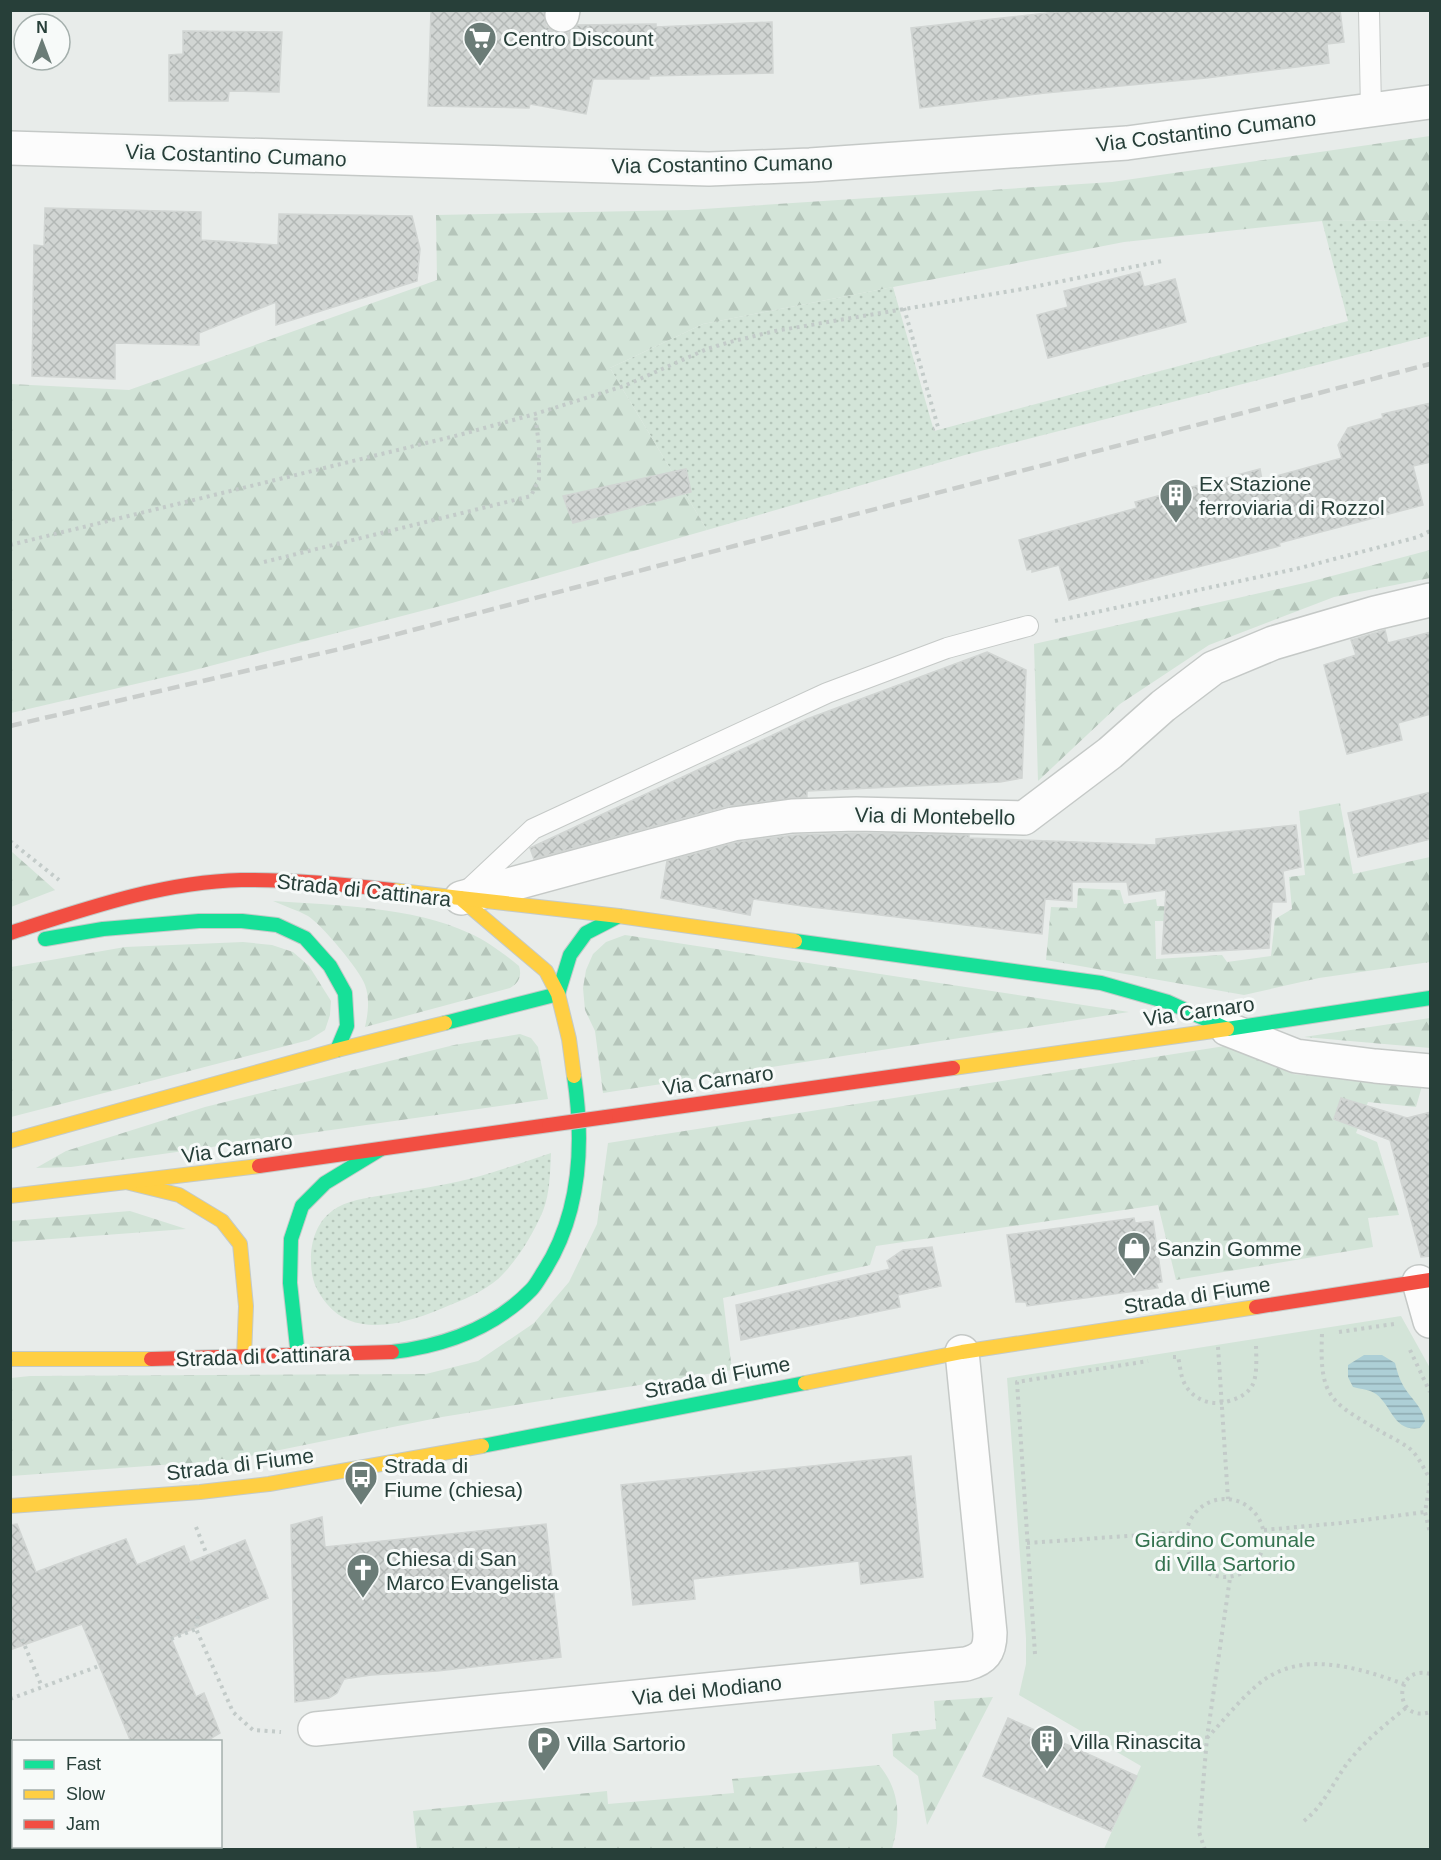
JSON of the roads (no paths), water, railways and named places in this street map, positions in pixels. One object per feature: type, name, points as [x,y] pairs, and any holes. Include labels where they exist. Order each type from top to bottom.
[{"type":"street","name":"Via Costantino Cumano","points":[[10,147],[720,169],[1127,143],[1431,102]]},
{"type":"street","name":"Via di Montebello","points":[[460,898],[733,824],[792,816],[856,814],[1024,818],[1110,753],[1163,706],[1213,668],[1273,643],[1374,613],[1431,600]]},
{"type":"street","name":"Strada di Cattinara","points":[[10,933],[93,906],[163,889],[240,880],[324,882],[460,898],[546,971],[558,994],[569,1039],[576,1088],[579,1155],[576,1186],[569,1216],[556,1252],[532,1289],[500,1316],[465,1335],[431,1346],[393,1352],[244,1357],[10,1359]]},
{"type":"street","points":[[460,898],[619,916],[1101,983],[1168,1002],[1227,1029],[1296,1056],[1431,1071]]},
{"type":"street","points":[[10,1141],[337,1050],[558,994],[570,955],[586,933],[619,916]]},
{"type":"street","points":[[10,944],[103,929],[199,921],[242,921],[277,925],[305,938],[330,966],[345,993],[347,1026],[337,1050]]},
{"type":"street","name":"Via Carnaro","points":[[10,1196],[130,1183],[381,1149],[1431,998]]},
{"type":"street","points":[[298,1356],[290,1283],[291,1239],[302,1206],[325,1183],[381,1149]]},
{"type":"street","points":[[130,1183],[179,1195],[222,1221],[240,1244],[246,1306],[244,1357]]},
{"type":"street","points":[[1425,1281],[1431,1321]]},
{"type":"street","name":"Strada di Fiume","points":[[10,1506],[200,1492],[269,1484],[452,1451],[962,1352],[1425,1281]]},
{"type":"street","name":"Via dei Modiano","points":[[315,1729],[966,1664],[977,1661],[986,1654],[990,1646],[990,1634],[962,1352]]},
{"type":"lane","points":[[1368,10],[1371,110]]},
{"type":"lane","points":[[460,898],[533,829],[827,693],[947,648],[1028,626]]},
{"type":"water","points":[[1364,1355],[1382,1355],[1395,1363],[1402,1384],[1423,1415],[1425,1421],[1420,1428],[1404,1426],[1376,1394],[1353,1387],[1348,1377],[1348,1365]]},
{"type":"railway","points":[[10,726],[344,648],[1430,364]]},
{"type":"place","name":"Centro Discount","points":[[480,67]]},
{"type":"place","name":"Ex Stazione ferroviaria di Rozzol","points":[[1176,524]]},
{"type":"place","name":"Sanzin Gomme","points":[[1134,1277]]},
{"type":"place","name":"Strada di Fiume (chiesa)","points":[[361,1506]]},
{"type":"place","name":"Chiesa di San Marco Evangelista","points":[[363,1599]]},
{"type":"place","name":"Villa Rinascita","points":[[1047,1770]]},
{"type":"place","name":"Villa Sartorio","points":[[544,1772]]},
{"type":"park label","name":"Giardino Comunale di Villa Sartorio","points":[[1225,1551]]}]
